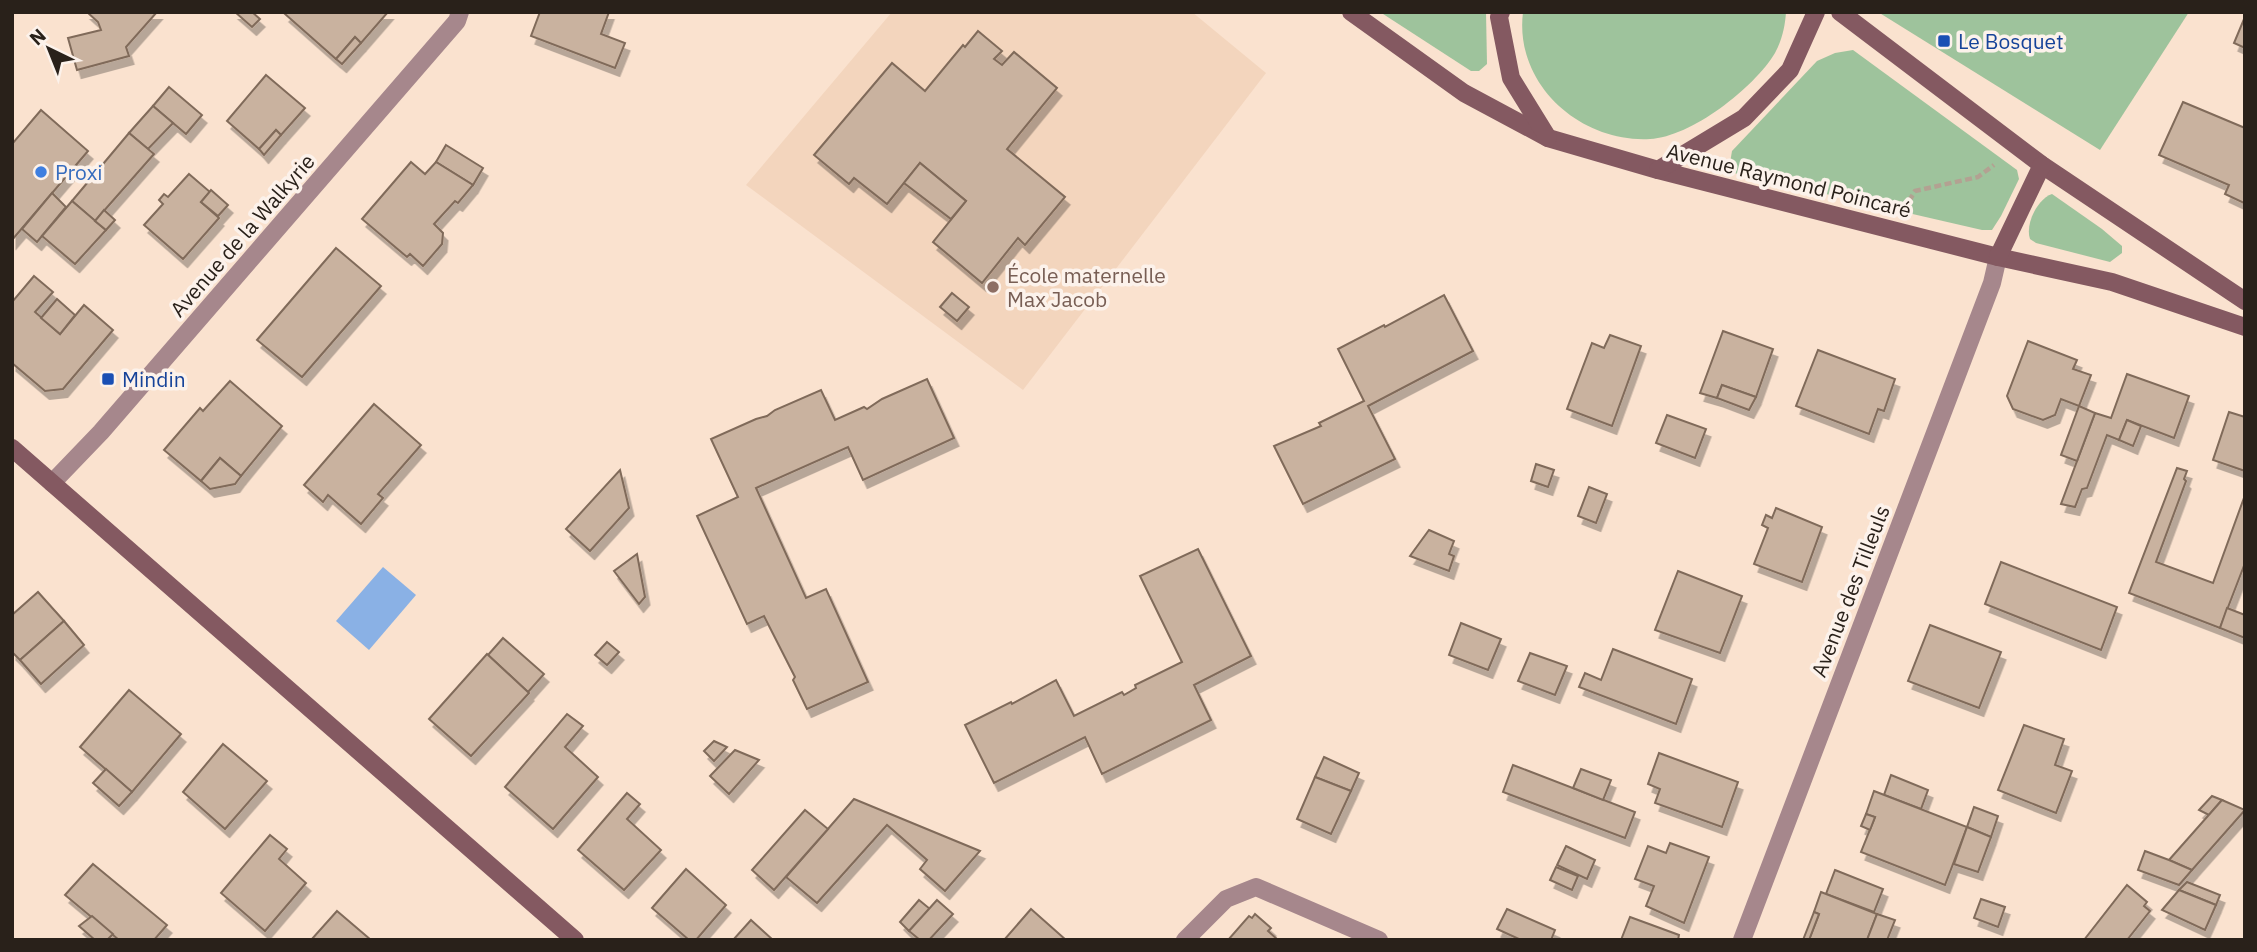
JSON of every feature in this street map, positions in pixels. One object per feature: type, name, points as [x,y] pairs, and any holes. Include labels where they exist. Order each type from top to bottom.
[{"type":"street","name":"Avenue de la Walkyrie","points":[[52,483],[101,432],[448,32],[460,12]]},
{"type":"street","name":"Avenue Raymond Poincaré","points":[[1351,12],[1464,93],[1548,138],[1658,170],[1900,232],[2112,282],[2245,327]]},
{"type":"street","points":[[1501,12],[1499,17],[1511,78],[1548,138]]},
{"type":"street","points":[[1658,170],[1744,118],[1790,70],[1816,12]]},
{"type":"street","points":[[1840,12],[2042,164],[2245,300]]},
{"type":"street","points":[[1998,257],[2042,164]]},
{"type":"street","name":"Avenue des Tilleuls","points":[[1742,940],[1992,283],[1998,257]]},
{"type":"street","points":[[12,449],[575,940]]},
{"type":"street","points":[[1185,940],[1226,900],[1256,887],[1378,940]]},
{"type":"path","points":[[1900,232],[1904,208],[1915,191],[1978,177],[2000,160],[2012,142]]},
{"type":"shaded area","name":"École maternelle Max Jacob","points":[[892,12],[1192,12],[1266,73],[1023,390],[746,185]]},
{"type":"green space","points":[[1380,12],[1486,12],[1487,64],[1479,71],[1471,71]]},
{"type":"green space","points":[[1523,12],[1786,12],[1783,33],[1775,53],[1752,81],[1702,120],[1684,130],[1650,139],[1624,138],[1599,131],[1577,120],[1557,104],[1541,85],[1529,63],[1523,38]]},
{"type":"green space","points":[[1878,12],[2189,12],[2100,150]]},
{"type":"green space","points":[[1853,50],[2017,170],[2019,179],[1992,230],[1982,230],[1734,173],[1730,163],[1732,151],[1817,61],[1835,53]]},
{"type":"green space","points":[[2052,194],[2102,229],[2122,246],[2122,253],[2110,262],[2036,243],[2030,239],[2029,227],[2034,213],[2042,201]]},
{"type":"water","points":[[383,567],[416,595],[369,650],[336,621]]},
{"type":"building","points":[[87,12],[157,12],[126,47],[129,56],[77,70],[68,38],[101,30],[98,22]]},
{"type":"building","points":[[235,12],[252,12],[260,19],[252,27]]},
{"type":"building","points":[[388,12],[361,43],[355,37],[336,59],[285,14]]},
{"type":"building","points":[[540,12],[609,12],[601,34],[625,43],[615,68],[531,36]]},
{"type":"building","points":[[2245,19],[2245,48],[2234,43]]},
{"type":"building","points":[[978,31],[1002,51],[994,59],[1002,65],[1014,52],[1057,88],[1007,149],[1065,197],[1025,245],[1018,238],[982,283],[933,242],[966,201],[920,163],[887,204],[854,178],[849,184],[814,155],[892,63],[925,91]]},
{"type":"building","points":[[355,37],[361,43],[342,64],[336,59]]},
{"type":"building","points":[[266,75],[305,108],[281,135],[276,130],[259,149],[227,121]]},
{"type":"building","points":[[169,87],[202,115],[186,134],[153,106]]},
{"type":"building","points":[[2183,102],[2245,128],[2244,203],[2225,194],[2229,185],[2159,155]]},
{"type":"building","points":[[153,106],[173,123],[148,149],[129,133]]},
{"type":"building","name":"Proxi","points":[[41,110],[88,151],[12,240],[12,144]]},
{"type":"building","points":[[276,130],[281,135],[264,155],[259,149]]},
{"type":"building","points":[[129,133],[154,154],[95,221],[72,201]]},
{"type":"building","points":[[446,145],[483,168],[473,185],[436,162]]},
{"type":"building","points":[[411,162],[425,174],[436,162],[473,185],[458,203],[455,201],[434,224],[443,233],[442,244],[423,266],[410,254],[407,257],[362,219]]},
{"type":"building","points":[[920,163],[966,201],[951,219],[904,183]]},
{"type":"building","points":[[189,174],[210,192],[201,202],[219,218],[183,259],[144,225],[163,204],[159,200],[164,194],[168,197]]},
{"type":"building","points":[[211,190],[228,205],[218,216],[201,202]]},
{"type":"building","points":[[52,193],[66,207],[37,242],[22,229]]},
{"type":"building","points":[[72,201],[106,230],[75,264],[42,236]]},
{"type":"building","points":[[104,210],[115,220],[106,230],[95,221]]},
{"type":"building","points":[[336,248],[381,286],[302,377],[257,340]]},
{"type":"building","points":[[34,276],[53,292],[35,312],[60,334],[84,305],[113,330],[63,389],[45,391],[12,363],[12,302]]},
{"type":"building","points":[[952,293],[969,307],[957,321],[940,307]]},
{"type":"building","points":[[1444,295],[1473,351],[1368,406],[1395,459],[1303,504],[1274,446],[1321,426],[1319,423],[1364,401],[1338,349]]},
{"type":"building","points":[[57,299],[75,315],[60,334],[41,318]]},
{"type":"building","points":[[1723,331],[1773,349],[1756,397],[1722,385],[1717,398],[1700,393]]},
{"type":"building","points":[[1610,335],[1641,346],[1612,426],[1567,409],[1592,343],[1604,348]]},
{"type":"building","points":[[2028,341],[2077,360],[2073,369],[2091,375],[2079,406],[2061,399],[2055,415],[2043,420],[2013,409],[2007,396]]},
{"type":"building","points":[[1818,350],[1895,379],[1884,411],[1878,409],[1869,434],[1796,406]]},
{"type":"building","points":[[2127,374],[2189,396],[2174,438],[2127,420],[2119,440],[2107,435],[2087,488],[2082,489],[2075,507],[2061,504],[2095,413],[2111,418]]},
{"type":"building","points":[[927,379],[954,438],[863,480],[848,447],[756,488],[806,598],[826,589],[868,682],[807,709],[793,680],[795,677],[764,616],[747,624],[697,516],[738,497],[711,439],[821,390],[835,420],[864,407],[867,409],[882,399]]},
{"type":"building","points":[[230,381],[282,426],[241,476],[220,458],[201,481],[164,450],[200,408],[203,411]]},
{"type":"building","points":[[1722,385],[1756,397],[1749,410],[1717,398]]},
{"type":"building","points":[[374,404],[421,445],[378,494],[383,498],[361,524],[328,495],[323,502],[304,485]]},
{"type":"building","points":[[2079,406],[2095,413],[2077,461],[2061,455]]},
{"type":"building","points":[[2229,412],[2245,417],[2245,471],[2213,460]]},
{"type":"building","points":[[1667,415],[1706,429],[1695,458],[1656,443]]},
{"type":"building","points":[[2127,420],[2141,426],[2133,446],[2119,440]]},
{"type":"building","points":[[220,458],[241,476],[235,484],[210,489],[201,481]]},
{"type":"building","points":[[1536,464],[1554,470],[1548,487],[1531,481]]},
{"type":"building","points":[[2177,468],[2187,471],[2184,479],[2186,481],[2156,562],[2213,583],[2245,495],[2245,563],[2220,628],[2129,593]]},
{"type":"building","points":[[620,470],[629,508],[590,551],[566,529]]},
{"type":"building","points":[[1589,487],[1607,494],[1596,523],[1578,516]]},
{"type":"building","points":[[1776,508],[1822,527],[1802,582],[1754,564],[1768,528],[1762,525],[1766,515],[1772,518]]},
{"type":"building","points":[[1429,530],[1454,541],[1449,554],[1454,556],[1449,571],[1410,556]]},
{"type":"building","points":[[1198,549],[1251,656],[1194,685],[1211,720],[1102,774],[1085,737],[994,783],[965,725],[1056,680],[1074,716],[1122,692],[1124,695],[1136,688],[1135,685],[1182,662],[1140,576]]},
{"type":"building","points":[[637,554],[645,597],[639,604],[614,571]]},
{"type":"building","points":[[2001,562],[2117,607],[2101,650],[1985,604]]},
{"type":"building","points":[[1678,571],[1742,596],[1720,653],[1655,630]]},
{"type":"building","points":[[38,592],[64,621],[20,660],[12,652],[12,615]]},
{"type":"building","points":[[2227,608],[2245,615],[2245,638],[2220,628]]},
{"type":"building","points":[[64,621],[84,645],[41,684],[20,660]]},
{"type":"building","points":[[1461,623],[1501,639],[1488,670],[1449,655]]},
{"type":"building","points":[[1930,625],[2001,652],[1979,708],[1908,681]]},
{"type":"building","points":[[503,638],[544,674],[528,692],[488,655]]},
{"type":"building","points":[[607,642],[619,652],[607,665],[595,655]]},
{"type":"building","points":[[1613,649],[1692,679],[1676,724],[1579,687],[1585,673],[1601,680]]},
{"type":"building","points":[[1530,653],[1567,666],[1555,695],[1518,681]]},
{"type":"building","points":[[487,654],[529,693],[471,756],[429,719]]},
{"type":"building","points":[[129,690],[181,734],[132,792],[80,747]]},
{"type":"building","points":[[567,714],[583,726],[565,747],[598,777],[553,829],[505,787]]},
{"type":"building","points":[[2024,725],[2064,739],[2055,765],[2072,771],[2056,813],[1998,790]]},
{"type":"building","points":[[714,741],[727,747],[714,761],[704,751]]},
{"type":"building","points":[[223,744],[267,781],[225,829],[183,792]]},
{"type":"building","points":[[735,750],[759,760],[729,794],[710,776]]},
{"type":"building","points":[[1659,753],[1738,782],[1722,827],[1655,803],[1660,789],[1648,784]]},
{"type":"building","points":[[1324,757],[1359,773],[1351,791],[1315,777]]},
{"type":"building","points":[[1513,765],[1635,812],[1625,838],[1503,792]]},
{"type":"building","points":[[106,769],[132,792],[119,806],[93,783]]},
{"type":"building","points":[[1581,769],[1611,780],[1603,800],[1573,788]]},
{"type":"building","points":[[1891,775],[1928,790],[1921,809],[1884,795]]},
{"type":"building","points":[[1315,777],[1351,791],[1331,834],[1297,819]]},
{"type":"building","points":[[1874,791],[1967,827],[1945,885],[1861,852],[1875,817],[1866,814]]},
{"type":"building","points":[[627,793],[640,804],[627,819],[661,850],[624,890],[578,850]]},
{"type":"building","points":[[2212,796],[2222,800],[2209,815],[2199,810]]},
{"type":"building","points":[[854,799],[980,851],[945,891],[920,869],[927,860],[887,825],[817,903],[786,877]]},
{"type":"building","points":[[2222,800],[2245,810],[2192,870],[2169,860]]},
{"type":"building","points":[[1974,807],[1998,816],[1991,837],[1967,827]]},
{"type":"building","points":[[805,810],[828,829],[774,890],[752,870]]},
{"type":"building","points":[[1866,814],[1875,817],[1870,830],[1861,826]]},
{"type":"building","points":[[1967,827],[1991,837],[1978,872],[1954,864]]},
{"type":"building","points":[[270,835],[287,849],[279,859],[306,883],[265,931],[221,893]]},
{"type":"building","points":[[1670,843],[1709,857],[1684,923],[1646,906],[1654,886],[1635,879],[1648,846],[1666,853]]},
{"type":"building","points":[[1566,846],[1595,860],[1587,879],[1557,865]]},
{"type":"building","points":[[2145,851],[2192,870],[2179,885],[2138,870]]},
{"type":"building","points":[[93,864],[167,925],[154,940],[119,940],[65,895]]},
{"type":"building","points":[[1556,867],[1578,876],[1572,890],[1550,880]]},
{"type":"building","points":[[686,869],[726,905],[696,940],[689,940],[652,908]]},
{"type":"building","points":[[1835,870],[1883,889],[1874,912],[1826,894]]},
{"type":"building","points":[[2187,882],[2220,895],[2216,905],[2179,890]]},
{"type":"building","points":[[2127,885],[2147,902],[2144,906],[2150,911],[2127,940],[2084,940]]},
{"type":"building","points":[[2179,890],[2216,905],[2205,930],[2162,910]]},
{"type":"building","points":[[1821,892],[1877,914],[1867,940],[1809,940],[1819,914],[1814,912]]},
{"type":"building","points":[[1981,899],[2005,907],[1998,927],[1974,918]]},
{"type":"building","points":[[919,900],[930,909],[909,931],[900,922]]},
{"type":"building","points":[[937,900],[953,914],[929,940],[920,940],[909,931]]},
{"type":"building","points":[[1031,909],[1066,940],[1004,940]]},
{"type":"building","points":[[1507,909],[1555,930],[1551,940],[1521,940],[1497,929]]},
{"type":"building","points":[[337,911],[371,940],[311,940]]},
{"type":"building","points":[[1814,912],[1819,914],[1809,940],[1803,940]]},
{"type":"building","points":[[1255,914],[1271,928],[1268,931],[1278,940],[1228,940],[1249,916],[1252,918]]},
{"type":"building","points":[[1877,914],[1895,920],[1887,940],[1867,940]]},
{"type":"building","points":[[92,916],[113,934],[107,940],[95,940],[79,926]]},
{"type":"building","points":[[1630,917],[1679,935],[1678,940],[1621,940]]},
{"type":"building","points":[[751,920],[773,940],[733,940]]},
{"type":"place","name":"Le Bosquet","points":[[1944,41]]},
{"type":"place","name":"Proxi","points":[[41,172]]},
{"type":"place","name":"École maternelle Max Jacob","points":[[993,287]]},
{"type":"place","name":"Mindin","points":[[108,379]]}]
